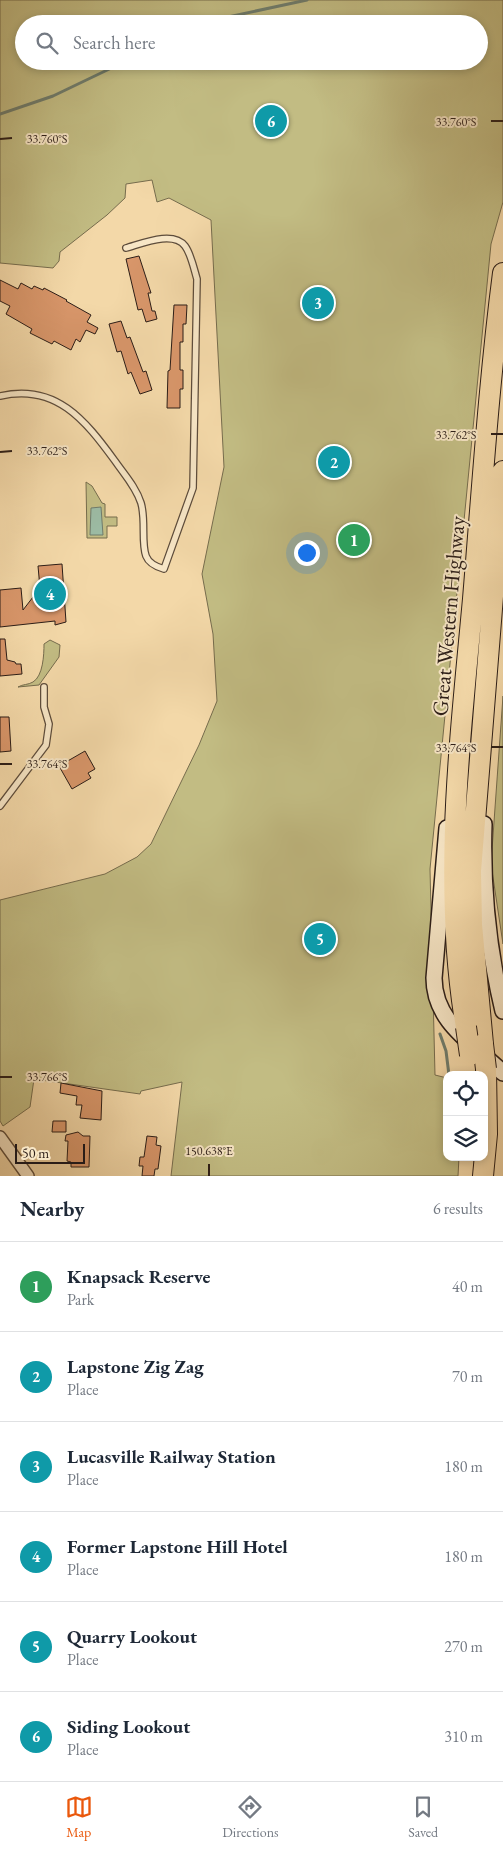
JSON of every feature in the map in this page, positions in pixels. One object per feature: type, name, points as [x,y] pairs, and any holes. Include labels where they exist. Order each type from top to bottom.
[{"type":"highway","name":"Great Western Highway","points":[[477,1049],[471,871],[476,668],[493,370],[503,273]]},
{"type":"highway","name":"Great Western Highway","points":[[486,1071],[466,1027],[454,926],[453,876],[476,668],[491,604],[503,471]]},
{"type":"highway","name":"Great Western Highway","points":[[483,1176],[487,1116]]},
{"type":"highway","points":[[471,1176],[473,1161]]},
{"type":"main road","points":[[476,668],[492,702],[484,805],[483,870],[487,930],[503,1011]]},
{"type":"main road","points":[[476,668],[460,697],[434,984],[438,1005],[448,1022],[485,1071]]},
{"type":"street","points":[[0,1137],[28,1176]]},
{"type":"lane","points":[[0,396],[25,393],[43,396],[64,405],[79,417],[99,440],[139,496],[145,522],[146,556],[151,563],[164,569],[193,488],[197,279],[186,247],[178,240],[167,239],[126,248]]},
{"type":"lane","points":[[0,806],[46,745],[49,724],[44,707],[44,686]]},
{"type":"shaded area","points":[[0,0],[503,0],[503,202],[491,244],[430,869],[435,1075],[443,1077],[443,1161],[459,1161],[458,1176],[171,1176],[182,1082],[141,1091],[140,1094],[34,1079],[30,1107],[3,1126],[0,1121],[0,900],[105,874],[137,857],[151,844],[199,745],[217,701],[213,634],[202,574],[224,467],[211,220],[169,198],[157,202],[152,180],[126,184],[125,198],[107,215],[60,252],[59,261],[53,268],[0,263]]},
{"type":"shaded area","points":[[86,482],[92,486],[102,503],[105,504],[105,517],[117,517],[117,526],[107,526],[107,538],[87,538]]},
{"type":"shaded area","points":[[101,507],[103,535],[90,535],[91,508]]},
{"type":"shaded area","points":[[50,640],[60,645],[59,657],[39,685],[18,687],[31,683],[39,675],[44,654],[44,644]]},
{"type":"shaded area","points":[[503,696],[503,944],[491,864]]},
{"type":"building","points":[[139,256],[151,293],[148,293],[152,311],[155,311],[157,319],[146,322],[142,309],[138,310],[126,259]]},
{"type":"building","points":[[0,280],[18,289],[21,283],[32,289],[34,286],[43,290],[44,288],[67,300],[91,315],[87,322],[98,328],[95,334],[86,330],[80,342],[76,339],[71,350],[54,341],[52,344],[30,333],[32,329],[6,314],[10,306],[0,301]]},
{"type":"building","points":[[174,305],[187,305],[186,324],[183,324],[183,342],[180,342],[180,370],[183,370],[183,389],[180,389],[180,408],[167,408],[168,371],[170,370]]},
{"type":"building","points":[[121,321],[127,338],[130,337],[143,372],[146,371],[152,390],[140,394],[131,372],[128,374],[121,351],[117,352],[109,324]]},
{"type":"building","points":[[62,564],[66,622],[55,625],[55,621],[0,627],[0,590],[21,588],[23,610],[40,588],[38,566]]},
{"type":"building","points":[[0,639],[5,639],[7,660],[21,664],[22,674],[0,676]]},
{"type":"building","points":[[0,717],[9,717],[11,751],[0,752]]},
{"type":"building","points":[[85,751],[95,769],[88,773],[91,778],[72,789],[59,766]]},
{"type":"building","points":[[61,1083],[102,1091],[101,1120],[80,1118],[82,1105],[76,1105],[77,1096],[60,1093]]},
{"type":"building","points":[[53,1121],[66,1121],[66,1132],[52,1132]]},
{"type":"building","points":[[78,1132],[83,1136],[90,1136],[89,1167],[71,1167],[71,1162],[67,1161],[68,1141],[65,1141],[66,1135]]},
{"type":"building","points":[[147,1136],[157,1137],[156,1145],[161,1146],[158,1169],[155,1169],[154,1176],[142,1176],[143,1166],[139,1166],[140,1157],[144,1157]]},
{"type":"waterway","points":[[237,15],[307,0]]},
{"type":"waterway","points":[[0,114],[53,96],[107,70]]},
{"type":"waterway","points":[[440,1034],[446,1051],[448,1071]]},
{"type":"place","name":"Siding Lookout","points":[[271,121]]},
{"type":"place","name":"Lucasville Railway Station","points":[[318,303]]},
{"type":"place","name":"Lapstone Zig Zag","points":[[334,462]]},
{"type":"place","name":"Knapsack Reserve","points":[[354,540]]},
{"type":"place","name":"Former Lapstone Hill Hotel","points":[[50,594]]},
{"type":"place","name":"Quarry Lookout","points":[[320,939]]}]
